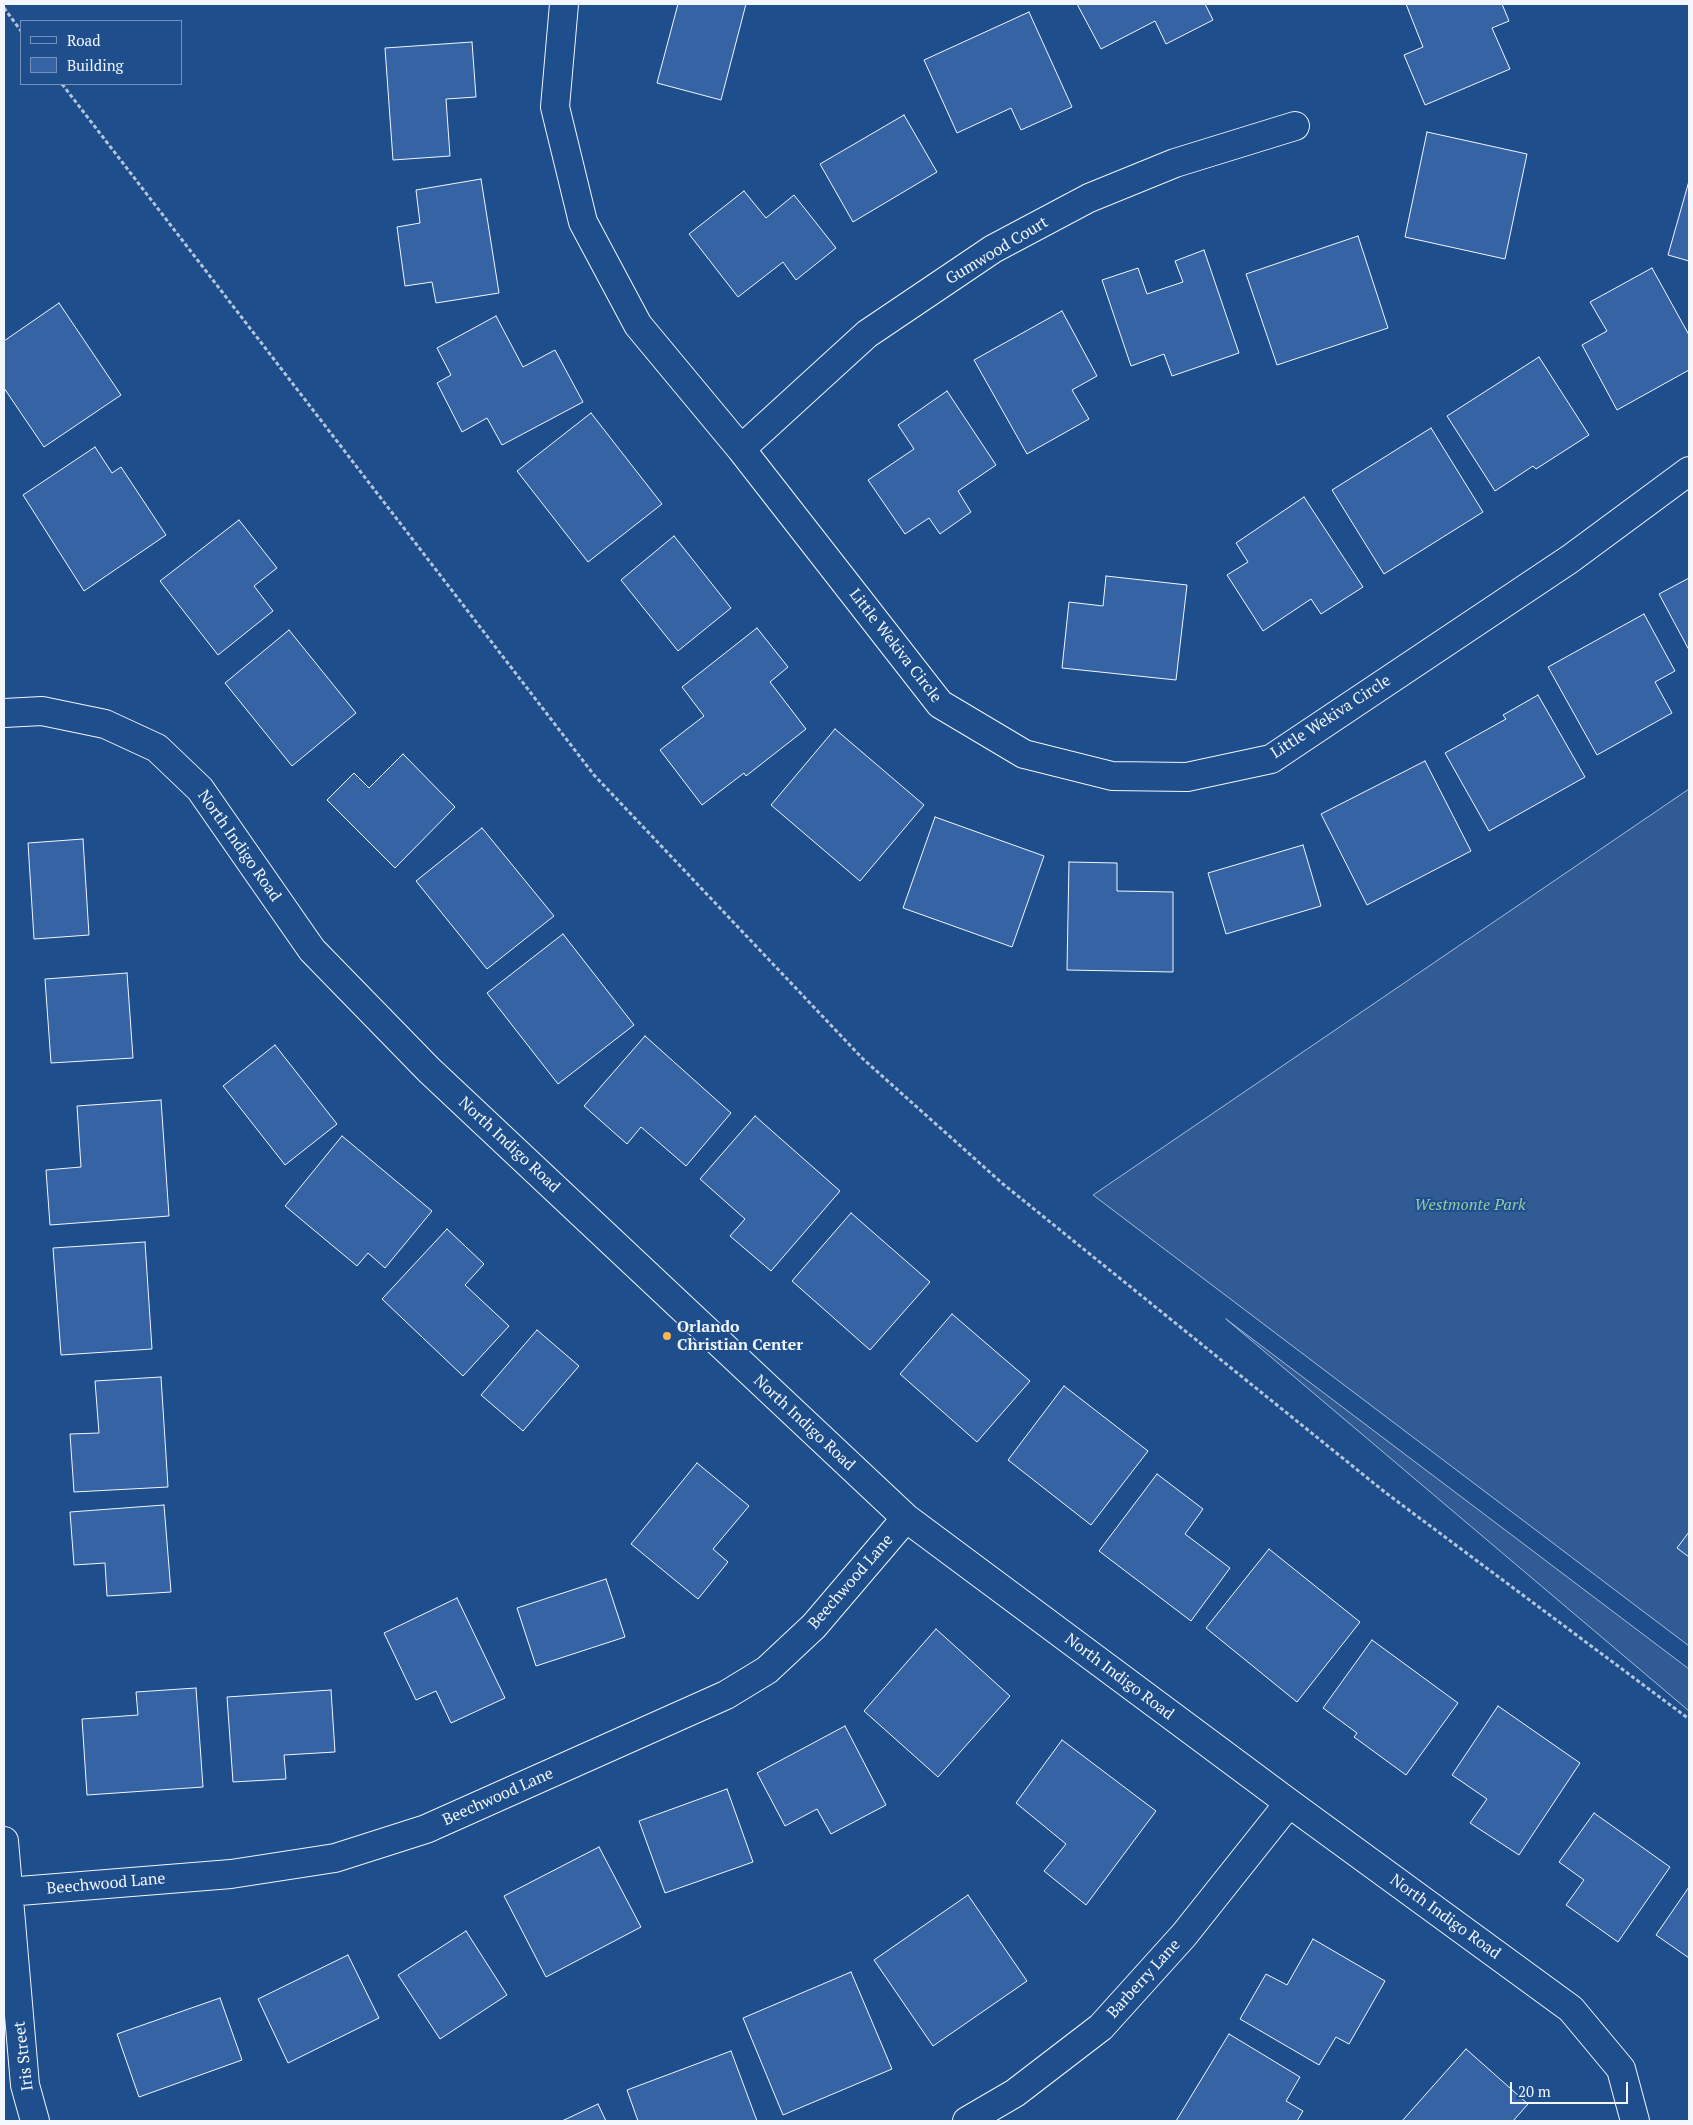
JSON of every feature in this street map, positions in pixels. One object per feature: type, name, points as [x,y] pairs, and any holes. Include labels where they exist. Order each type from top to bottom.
[{"type":"street","name":"Little Wekiva Circle","points":[[564,4],[555,108],[583,222],[638,324],[741,449],[940,704],[1024,754],[1112,776],[1187,776],[1271,759],[1570,558],[1689,471]]},
{"type":"street","name":"Gumwood Court","points":[[741,449],[866,334],[993,249],[1090,198],[1175,163],[1295,126]]},
{"type":"street","name":"North Indigo Road","points":[[4,713],[42,711],[104,724],[157,748],[200,789],[312,950],[429,1070],[906,1518],[1289,1803],[1571,2009],[1622,2069],[1635,2121]]},
{"type":"street","name":"Beechwood Lane","points":[[7,1892],[230,1874],[326,1860],[426,1829],[726,1695],[767,1670],[814,1626],[906,1518]]},
{"type":"street","name":"Barberry Lane","points":[[967,2121],[1015,2094],[1101,2027],[1184,1935],[1289,1803]]},
{"type":"street","name":"Iris Street","points":[[4,1841],[25,2085],[35,2121]]},
{"type":"path","points":[[4,8],[20,30]]},
{"type":"path","points":[[63,85],[594,775],[862,1058],[1003,1184],[1386,1493],[1689,1719]]},
{"type":"shaded area","name":"Westmonte Park","points":[[1689,789],[1689,1646],[1093,1195]]},
{"type":"shaded area","points":[[1226,1319],[1689,1669],[1689,1711]]},
{"type":"building","points":[[678,4],[746,4],[721,100],[657,83]]},
{"type":"building","points":[[1077,4],[1205,4],[1213,20],[1166,44],[1155,21],[1101,49]]},
{"type":"building","points":[[1406,4],[1502,4],[1509,21],[1492,28],[1510,69],[1425,105],[1404,55],[1423,47]]},
{"type":"building","points":[[1029,12],[1072,107],[1021,130],[1011,108],[957,133],[924,60]]},
{"type":"building","points":[[472,42],[476,97],[446,99],[450,156],[393,160],[385,48]]},
{"type":"building","points":[[904,115],[937,172],[853,222],[820,164]]},
{"type":"building","points":[[1427,132],[1527,154],[1505,259],[1405,237]]},
{"type":"building","points":[[481,179],[499,293],[436,303],[432,282],[405,286],[397,227],[420,223],[416,190]]},
{"type":"building","points":[[1689,181],[1689,261],[1668,255]]},
{"type":"building","points":[[744,191],[766,218],[794,195],[836,248],[796,280],[783,262],[738,297],[689,234]]},
{"type":"building","points":[[1358,236],[1388,328],[1277,365],[1246,274]]},
{"type":"building","points":[[1204,250],[1239,353],[1172,376],[1164,354],[1131,366],[1102,280],[1138,268],[1147,294],[1183,282],[1175,261]]},
{"type":"building","points":[[1652,268],[1689,335],[1689,370],[1617,410],[1582,345],[1607,331],[1590,302]]},
{"type":"building","points":[[59,303],[121,395],[44,447],[4,388],[4,341]]},
{"type":"building","points":[[1062,311],[1097,376],[1072,390],[1089,419],[1027,454],[974,360]]},
{"type":"building","points":[[496,316],[523,367],[555,350],[583,402],[502,445],[487,418],[462,432],[437,383],[451,375],[437,348]]},
{"type":"building","points":[[1539,357],[1589,435],[1536,469],[1533,466],[1495,491],[1447,416]]},
{"type":"building","points":[[947,391],[996,465],[958,491],[971,512],[940,534],[929,518],[905,534],[868,480],[914,449],[898,425]]},
{"type":"building","points":[[591,413],[662,504],[588,562],[517,471]]},
{"type":"building","points":[[1431,428],[1483,512],[1384,574],[1332,490]]},
{"type":"building","points":[[95,447],[112,473],[121,467],[166,535],[84,591],[23,495]]},
{"type":"building","points":[[1304,497],[1363,587],[1321,614],[1311,599],[1263,631],[1227,575],[1248,562],[1236,543]]},
{"type":"building","points":[[239,520],[277,568],[254,586],[273,611],[218,655],[160,581]]},
{"type":"building","points":[[674,536],[731,608],[678,651],[621,580]]},
{"type":"building","points":[[1106,576],[1187,585],[1176,680],[1062,668],[1069,602],[1103,606]]},
{"type":"building","points":[[1689,578],[1689,650],[1659,594]]},
{"type":"building","points":[[1644,614],[1675,671],[1655,682],[1672,713],[1597,755],[1548,667]]},
{"type":"building","points":[[757,628],[788,667],[770,682],[806,729],[746,776],[744,773],[702,805],[660,750],[704,716],[682,687]]},
{"type":"building","points":[[289,630],[356,713],[292,766],[225,683]]},
{"type":"building","points":[[1538,695],[1585,777],[1489,831],[1445,753],[1506,719],[1503,715]]},
{"type":"building","points":[[835,729],[924,805],[860,881],[771,805]]},
{"type":"building","points":[[403,754],[455,807],[395,868],[327,800],[354,773],[369,788]]},
{"type":"building","points":[[1425,761],[1471,851],[1367,905],[1321,814]]},
{"type":"building","points":[[935,817],[1044,856],[1012,947],[903,908]]},
{"type":"building","points":[[482,828],[554,916],[487,969],[416,881]]},
{"type":"building","points":[[83,839],[89,935],[34,939],[28,843]]},
{"type":"building","points":[[1303,845],[1321,906],[1226,934],[1208,873]]},
{"type":"building","points":[[1069,862],[1117,863],[1117,891],[1173,892],[1173,972],[1067,970]]},
{"type":"building","points":[[563,934],[634,1025],[558,1084],[487,993]]},
{"type":"building","points":[[127,973],[133,1058],[51,1063],[45,979]]},
{"type":"building","points":[[645,1036],[731,1113],[686,1166],[641,1127],[627,1144],[584,1106]]},
{"type":"building","points":[[275,1045],[337,1124],[285,1165],[223,1086]]},
{"type":"building","points":[[161,1100],[169,1216],[50,1225],[46,1170],[81,1167],[77,1106]]},
{"type":"building","points":[[755,1116],[840,1191],[771,1271],[730,1236],[745,1219],[700,1179]]},
{"type":"building","points":[[342,1136],[432,1211],[385,1268],[368,1253],[357,1266],[285,1206]]},
{"type":"building","points":[[851,1213],[930,1282],[870,1350],[792,1281]]},
{"type":"building","points":[[447,1229],[484,1264],[465,1285],[509,1326],[463,1376],[382,1299]]},
{"type":"building","points":[[145,1242],[152,1349],[61,1355],[53,1248]]},
{"type":"building","points":[[952,1314],[1030,1381],[977,1442],[900,1374]]},
{"type":"building","points":[[537,1330],[579,1366],[523,1431],[481,1395]]},
{"type":"building","points":[[161,1377],[168,1487],[74,1492],[70,1434],[99,1433],[95,1381]]},
{"type":"building","points":[[1064,1386],[1148,1451],[1091,1525],[1008,1460]]},
{"type":"building","points":[[697,1463],[749,1506],[713,1549],[728,1562],[698,1599],[631,1544]]},
{"type":"building","points":[[1157,1474],[1203,1509],[1185,1534],[1230,1568],[1191,1621],[1099,1551]]},
{"type":"building","points":[[164,1505],[171,1592],[107,1596],[105,1563],[74,1565],[70,1512]]},
{"type":"building","points":[[1689,1532],[1689,1557],[1677,1548]]},
{"type":"building","points":[[1269,1549],[1360,1622],[1297,1702],[1206,1628]]},
{"type":"building","points":[[606,1579],[625,1637],[536,1666],[517,1608]]},
{"type":"building","points":[[457,1598],[505,1698],[451,1723],[436,1691],[416,1700],[384,1633]]},
{"type":"building","points":[[936,1629],[1010,1696],[938,1777],[864,1711]]},
{"type":"building","points":[[1372,1640],[1458,1703],[1406,1775],[1354,1737],[1357,1733],[1323,1708]]},
{"type":"building","points":[[196,1688],[203,1787],[87,1795],[82,1719],[138,1715],[136,1692]]},
{"type":"building","points":[[331,1690],[335,1752],[284,1755],[286,1779],[233,1782],[227,1697]]},
{"type":"building","points":[[1498,1706],[1580,1763],[1519,1855],[1470,1823],[1487,1799],[1452,1775]]},
{"type":"building","points":[[845,1726],[886,1805],[831,1834],[817,1809],[785,1826],[757,1773]]},
{"type":"building","points":[[1062,1740],[1156,1811],[1086,1905],[1044,1871],[1066,1844],[1016,1803]]},
{"type":"building","points":[[727,1789],[753,1862],[665,1893],[639,1821]]},
{"type":"building","points":[[1594,1813],[1670,1867],[1618,1942],[1566,1905],[1584,1880],[1559,1862]]},
{"type":"building","points":[[599,1847],[641,1927],[546,1977],[504,1896]]},
{"type":"building","points":[[1689,1887],[1689,1958],[1656,1935]]},
{"type":"building","points":[[968,1895],[1027,1981],[933,2046],[874,1960]]},
{"type":"building","points":[[466,1931],[507,1995],[440,2039],[398,1975]]},
{"type":"building","points":[[1313,1939],[1385,1981],[1349,2044],[1336,2037],[1319,2065],[1240,2019],[1266,1974],[1287,1985]]},
{"type":"building","points":[[348,1955],[379,2018],[288,2063],[258,1999]]},
{"type":"building","points":[[851,1972],[892,2069],[783,2115],[743,2018]]},
{"type":"building","points":[[220,1998],[242,2060],[139,2097],[117,2034]]},
{"type":"building","points":[[1229,2034],[1300,2077],[1286,2101],[1303,2111],[1297,2121],[1176,2121]]},
{"type":"building","points":[[1466,2049],[1528,2104],[1513,2121],[1402,2121]]},
{"type":"building","points":[[731,2051],[757,2121],[638,2121],[627,2090]]},
{"type":"building","points":[[598,2104],[606,2121],[562,2121]]},
{"type":"place","name":"Orlando Christian Center","points":[[667,1336]]}]
